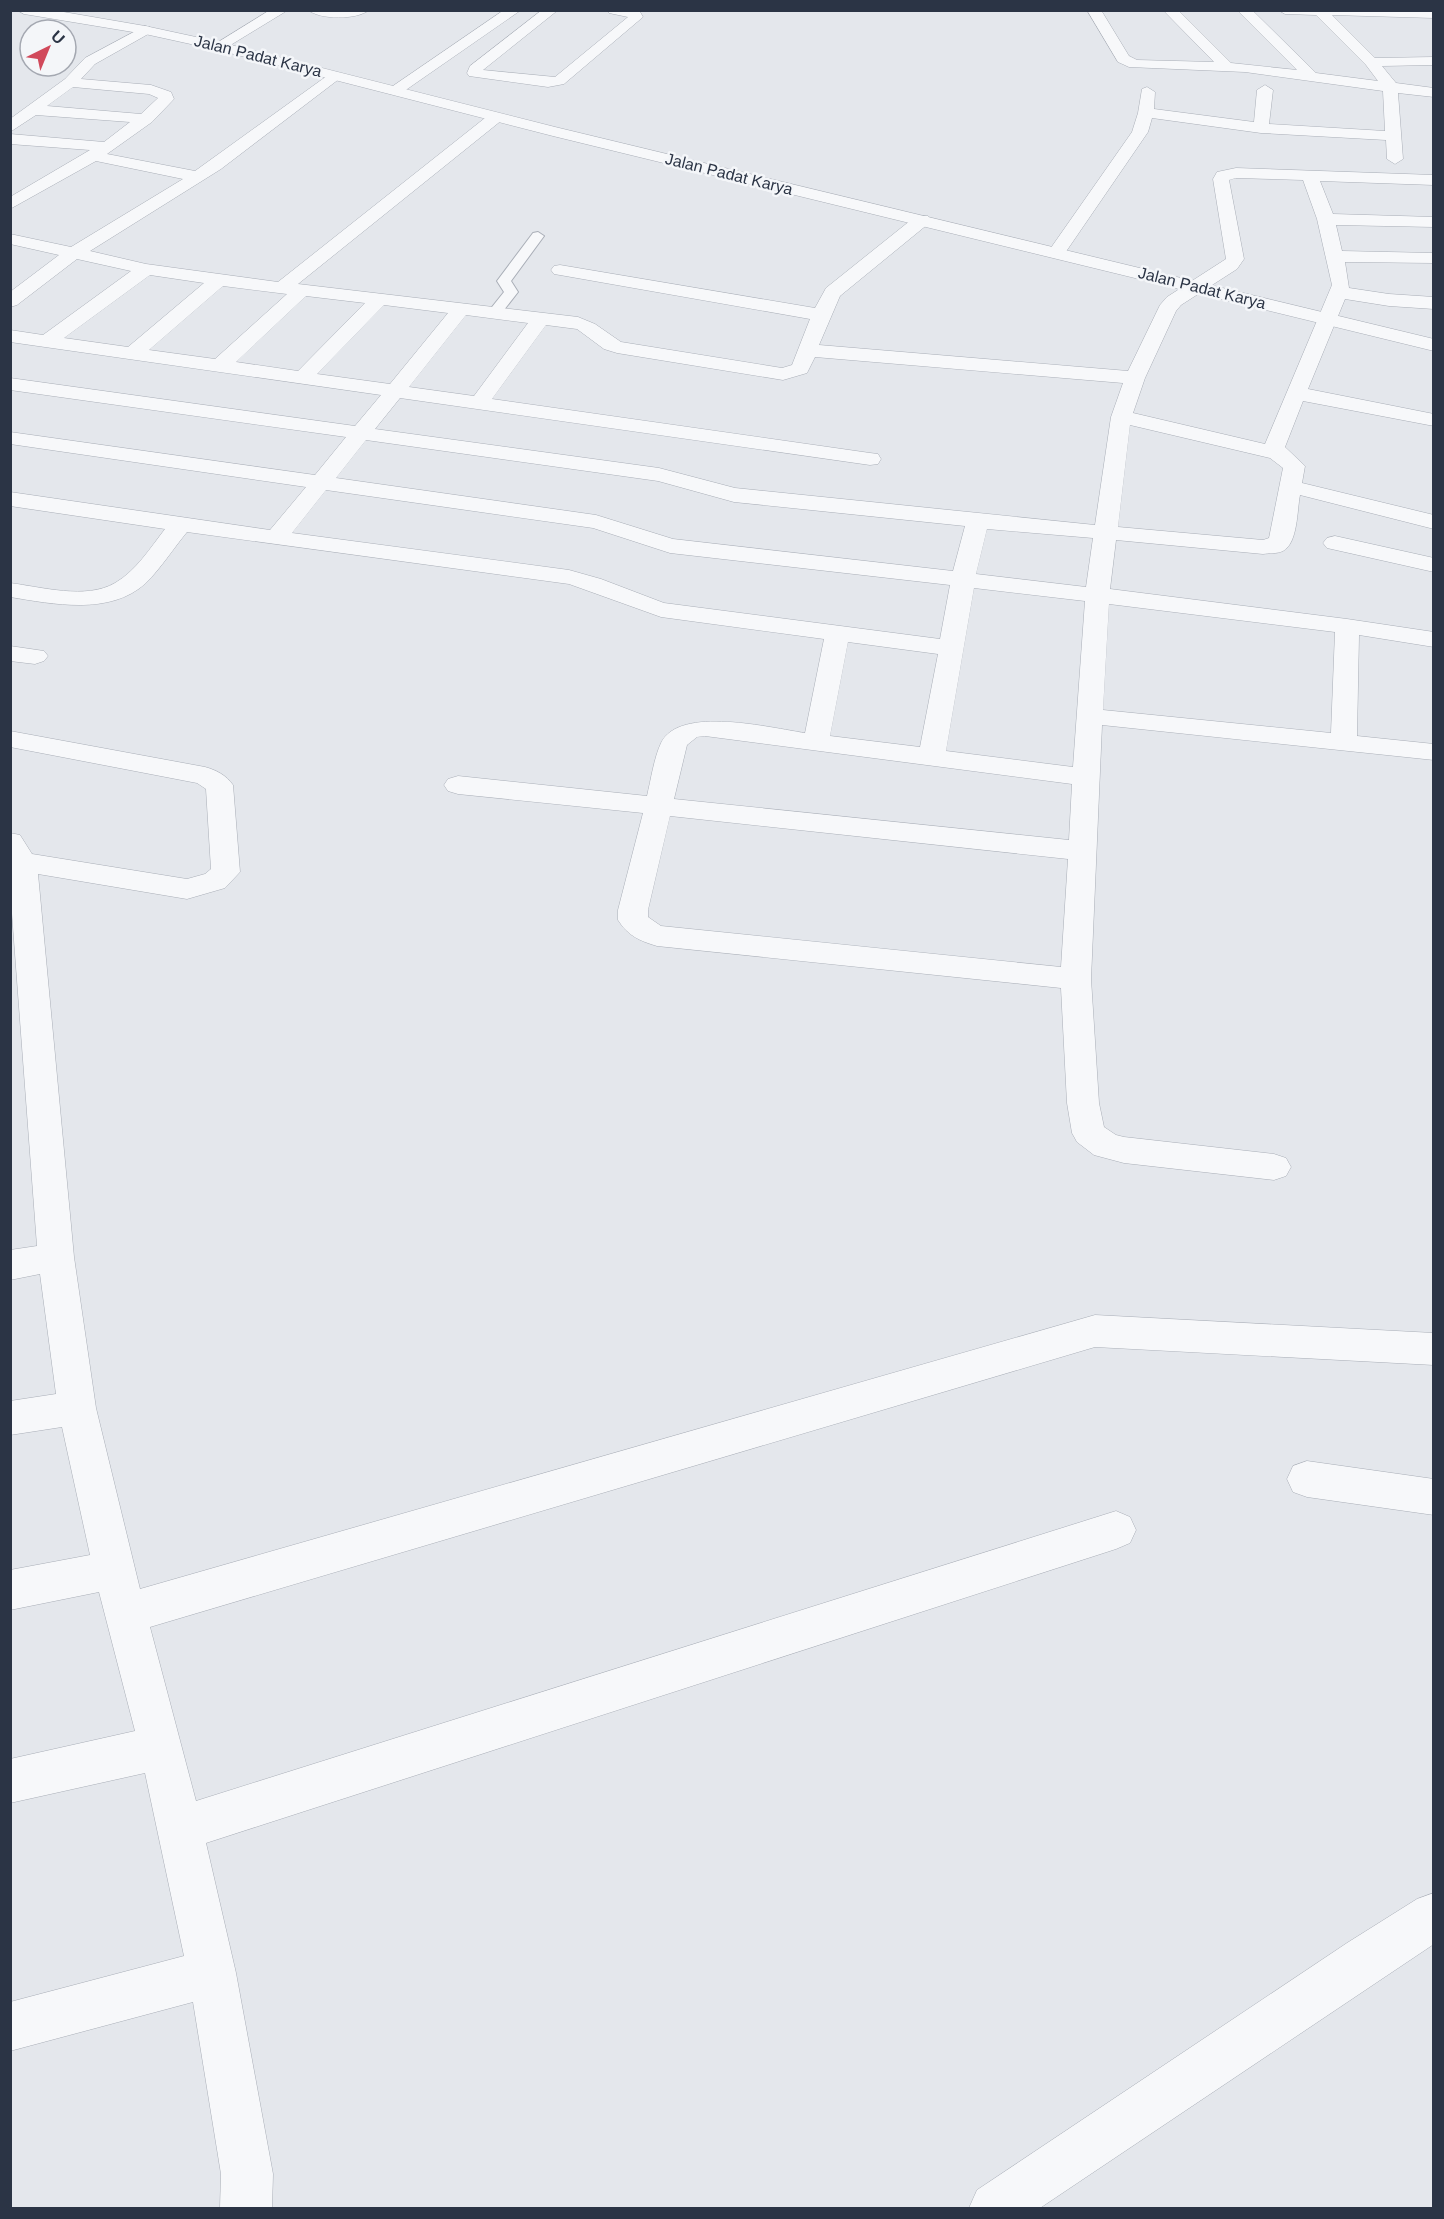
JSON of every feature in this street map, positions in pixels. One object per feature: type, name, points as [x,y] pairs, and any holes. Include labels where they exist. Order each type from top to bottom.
[{"type":"street","name":"Jalan Padat Karya","points":[[24,10],[145,30],[219,46],[476,112],[493,109],[922,220],[1434,345]]},
{"type":"street","points":[[219,46],[281,10]]},
{"type":"street","points":[[315,10],[346,14],[362,10]]},
{"type":"street","points":[[551,10],[473,71],[479,75],[551,83],[559,81],[636,17],[636,14],[614,10]]},
{"type":"street","points":[[1094,10],[1123,59],[1128,62],[1141,65],[1226,66],[1310,75],[1434,93]]},
{"type":"street","points":[[1170,10],[1226,66]]},
{"type":"street","points":[[1244,10],[1310,75]]},
{"type":"street","points":[[1285,10],[1434,14]]},
{"type":"street","points":[[489,12],[512,12]]},
{"type":"street","points":[[395,91],[512,12]]},
{"type":"street","points":[[1321,12],[1371,62],[1390,86],[1397,179]]},
{"type":"street","points":[[1391,12],[1408,26]]},
{"type":"street","points":[[10,127],[70,82],[98,56],[145,30]]},
{"type":"street","points":[[1371,62],[1434,61]]},
{"type":"street","points":[[10,301],[74,253],[198,177],[336,76]]},
{"type":"street","points":[[504,89],[517,79]]},
{"type":"street","points":[[10,204],[102,151],[146,119],[166,99],[166,95],[151,90],[70,82]]},
{"type":"street","points":[[1057,252],[1140,132],[1146,113],[1148,83]]},
{"type":"street","points":[[1261,128],[1265,90]]},
{"type":"street","points":[[221,365],[292,289],[493,109]]},
{"type":"street","points":[[34,111],[146,119]]},
{"type":"street","points":[[1146,113],[1261,128],[1392,136]]},
{"type":"street","points":[[10,139],[102,151],[198,177]]},
{"type":"street","points":[[1274,1167],[1124,1150],[1106,1146],[1096,1140],[1087,1129],[1083,1104],[1077,979],[1082,851],[1097,595],[1121,417],[1135,378],[1167,309],[1196,286],[1231,265],[1235,259],[1221,179],[1223,176],[1236,173],[1434,180]]},
{"type":"street","points":[[1277,453],[1274,447],[1341,285],[1326,219],[1310,176]]},
{"type":"street","points":[[1326,219],[1434,222]]},
{"type":"street","points":[[10,239],[146,269],[219,280],[495,312],[586,325],[609,345],[617,347],[783,374],[800,369],[828,299],[841,284],[922,220]]},
{"type":"street","points":[[1334,256],[1434,258]]},
{"type":"street","points":[[47,341],[146,269]]},
{"type":"street","points":[[560,270],[821,315]]},
{"type":"street","points":[[134,353],[219,280]]},
{"type":"street","points":[[1339,292],[1389,300],[1434,303]]},
{"type":"street","points":[[303,377],[380,299]]},
{"type":"street","points":[[276,538],[462,308]]},
{"type":"street","points":[[479,403],[541,318]]},
{"type":"street","points":[[10,336],[870,459]]},
{"type":"street","points":[[807,350],[1135,378]]},
{"type":"street","points":[[10,384],[659,475],[734,495],[978,521],[1263,547],[1274,546],[1280,541],[1294,466],[1277,453],[1121,417]]},
{"type":"street","points":[[1295,393],[1434,420]]},
{"type":"street","points":[[10,438],[596,522],[670,546],[1097,595],[1347,626],[1434,640]]},
{"type":"street","points":[[1289,486],[1434,522]]},
{"type":"street","points":[[10,499],[276,538],[569,577],[603,586],[637,603],[661,610],[837,635],[952,648]]},
{"type":"street","points":[[932,757],[963,580],[978,521]]},
{"type":"street","points":[[10,590],[66,598],[88,597],[116,591],[135,580],[181,524]]},
{"type":"street","points":[[1335,543],[1434,565]]},
{"type":"street","points":[[1344,742],[1347,626]]},
{"type":"street","points":[[816,742],[837,635]]},
{"type":"street","points":[[1089,716],[1434,752]]},
{"type":"street","points":[[1077,979],[657,936],[642,930],[633,921],[633,910],[674,743],[680,734],[689,730],[705,728],[1086,777]]},
{"type":"street","points":[[10,739],[205,776],[219,785],[226,872],[215,881],[187,889],[17,852],[56,1257],[77,1408],[124,1614],[161,1747],[212,1972],[246,2174],[246,2208]]},
{"type":"street","points":[[458,784],[1082,851]]},
{"type":"street","points":[[10,1265],[56,1257]]},
{"type":"street","points":[[124,1614],[1095,1331],[1434,1349]]},
{"type":"street","points":[[10,1418],[77,1408]]},
{"type":"street","points":[[1306,1479],[1434,1497]]},
{"type":"street","points":[[179,1829],[1116,1530]]},
{"type":"street","points":[[10,1590],[114,1570]]},
{"type":"street","points":[[10,1781],[161,1747]]},
{"type":"street","points":[[995,2208],[1364,1959],[1434,1916]]},
{"type":"street","points":[[10,2027],[212,1972]]},
{"type":"lane","points":[[495,312],[511,292],[504,281],[538,236]]}]
